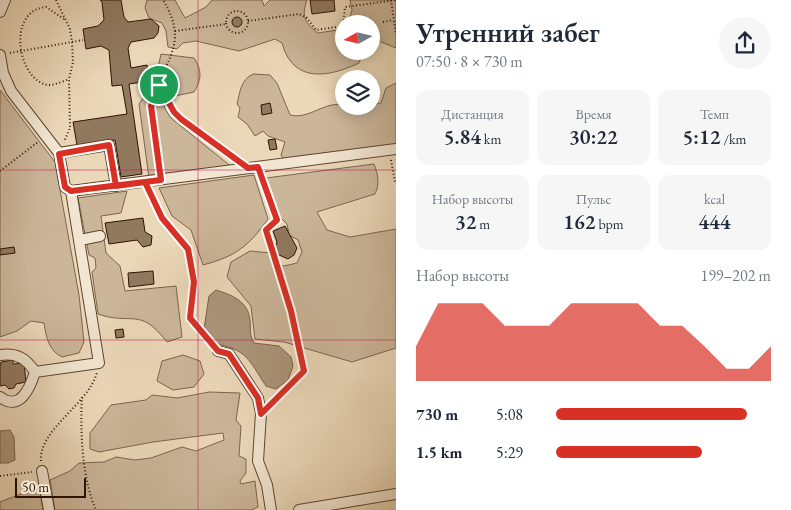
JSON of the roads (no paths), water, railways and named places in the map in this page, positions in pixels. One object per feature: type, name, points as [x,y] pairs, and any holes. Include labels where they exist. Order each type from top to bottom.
[{"type":"lane","points":[[0,12],[5,0]]},
{"type":"lane","points":[[4,54],[3,73],[11,91],[59,154],[65,187],[71,191],[393,149]]},
{"type":"lane","points":[[59,154],[109,145],[116,186]]},
{"type":"lane","points":[[35,372],[99,362],[71,191]]},
{"type":"lane","points":[[80,240],[100,236]]},
{"type":"lane","points":[[218,351],[229,354],[258,398],[261,414],[258,461],[267,485],[271,510]]},
{"type":"lane","points":[[0,355],[11,354],[21,357],[29,363],[35,372]]},
{"type":"lane","points":[[0,397],[6,401],[14,402],[22,398],[29,391],[35,372]]},
{"type":"lane","points":[[42,471],[49,510]]},
{"type":"lane","points":[[299,510],[396,494]]}]
